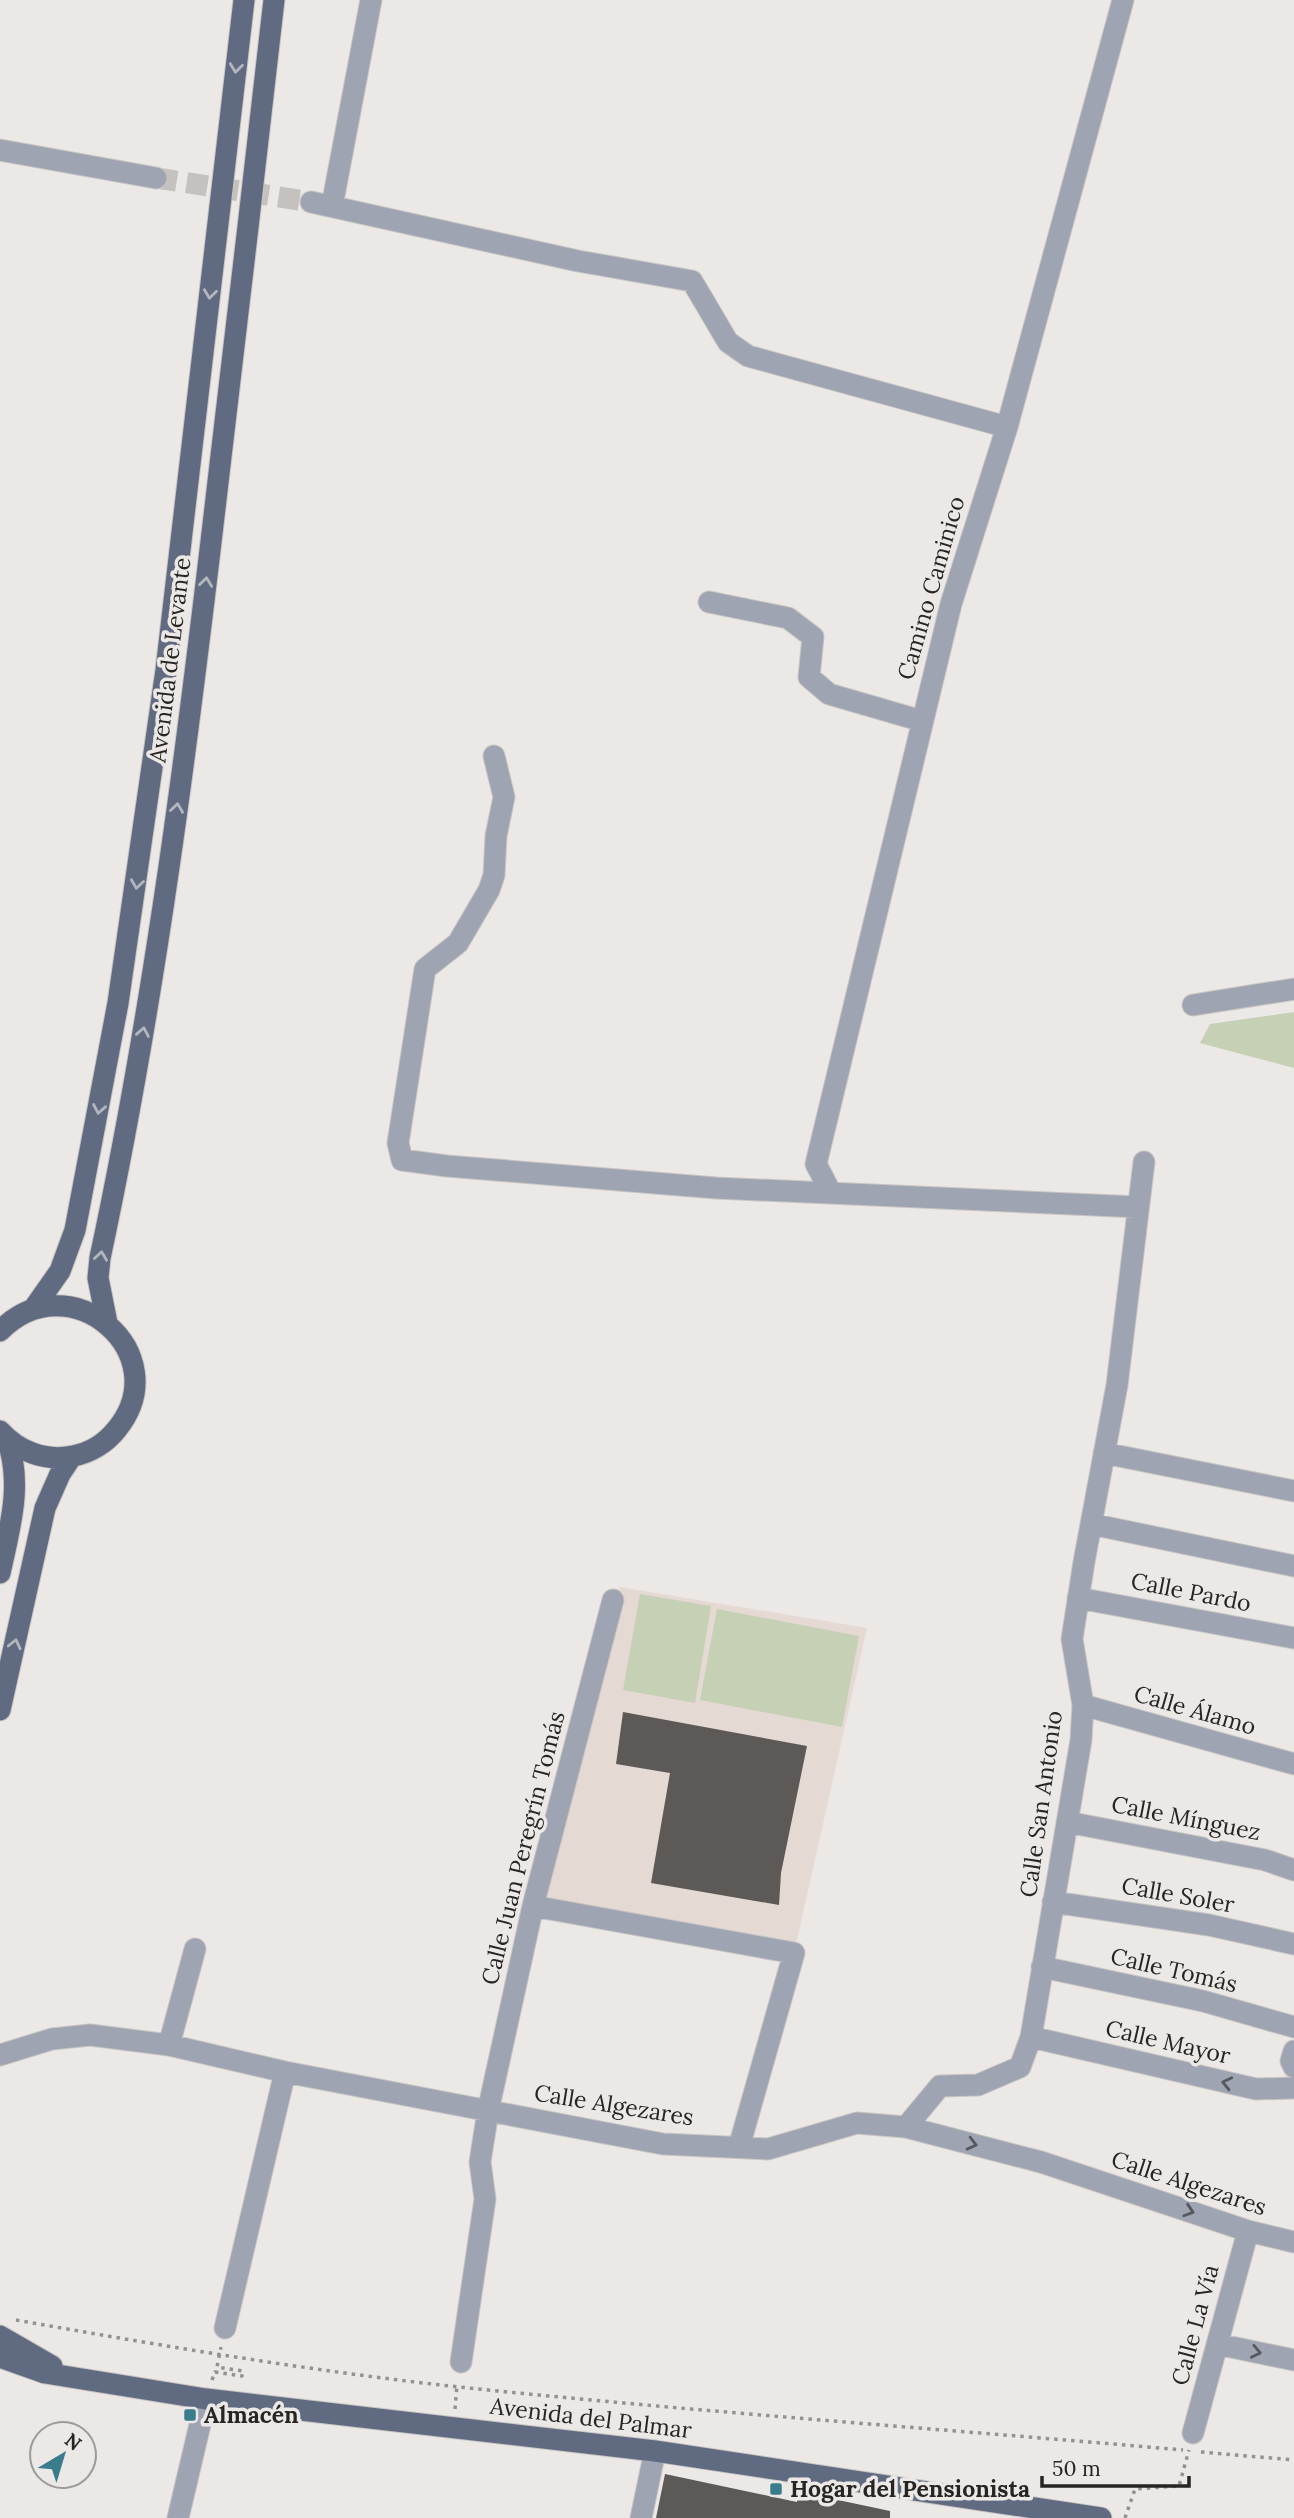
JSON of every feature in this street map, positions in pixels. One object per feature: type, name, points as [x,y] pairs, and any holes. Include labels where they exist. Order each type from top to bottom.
[{"type":"main road","name":"Avenida de Levante","points":[[34,1308],[60,1270],[75,1230],[118,1003],[166,670],[244,0]]},
{"type":"main road","name":"Avenida de Levante","points":[[107,1323],[98,1278],[100,1258],[142,1038],[167,888],[195,678],[274,0]]},
{"type":"main road","points":[[0,1331],[11,1321],[34,1308],[65,1305],[80,1308],[107,1323],[117,1333],[131,1358],[134,1372],[132,1401],[127,1414],[110,1437],[86,1452],[72,1457],[44,1457],[24,1450],[3,1435]]},
{"type":"main road","points":[[0,1573],[15,1500],[15,1469],[3,1435]]},
{"type":"main road","points":[[0,1710],[45,1508],[60,1474],[72,1457]]},
{"type":"main road","name":"Avenida del Palmar","points":[[6,2328],[40,2360],[73,2376]]},
{"type":"main road","name":"Avenida del Palmar","points":[[0,2357],[25,2368],[206,2399],[655,2451],[1023,2512],[1101,2518]]},
{"type":"street","points":[[371,0],[321,204],[578,261],[692,281],[728,342],[748,356],[1007,427]]},
{"type":"street","name":"Camino Caminico","points":[[831,1193],[816,1164],[922,721],[951,604],[1007,427],[1123,0]]},
{"type":"street","points":[[0,150],[156,178]]},
{"type":"street","points":[[709,602],[788,618],[813,637],[809,677],[829,694],[922,721]]},
{"type":"street","points":[[494,756],[504,797],[496,836],[494,875],[489,890],[458,943],[425,969],[398,1143],[402,1160],[716,1188],[1138,1207]]},
{"type":"street","points":[[1193,1005],[1294,989]]},
{"type":"street","name":"Calle San Antonio","points":[[906,2127],[940,2086],[978,2085],[1020,2067],[1031,2037],[1081,1740],[1083,1705],[1072,1639],[1117,1385],[1144,1162]]},
{"type":"street","points":[[1104,1453],[1294,1492]]},
{"type":"street","points":[[1091,1524],[1294,1566]]},
{"type":"street","name":"Calle Pardo","points":[[1078,1598],[1294,1638]]},
{"type":"street","name":"Calle Juan Peregrín Tomás","points":[[461,2362],[485,2199],[480,2162],[488,2111],[533,1906],[613,1600]]},
{"type":"street","name":"Calle Álamo","points":[[1083,1705],[1294,1764]]},
{"type":"street","name":"Calle Mínguez","points":[[1067,1822],[1265,1860],[1294,1870]]},
{"type":"street","name":"Calle Soler","points":[[1053,1902],[1209,1925],[1294,1944]]},
{"type":"street","points":[[533,1906],[794,1953],[739,2147]]},
{"type":"street","points":[[169,2045],[195,1949]]},
{"type":"street","name":"Calle Tomás","points":[[1042,1967],[1203,2001],[1294,2027]]},
{"type":"street","name":"Calle Algezares","points":[[0,2055],[52,2039],[90,2035],[169,2045],[285,2072],[663,2144],[768,2149],[857,2123],[906,2127],[1041,2162],[1248,2231],[1294,2242]]},
{"type":"street","name":"Calle Mayor","points":[[1031,2037],[1256,2089],[1294,2088]]},
{"type":"street","points":[[1294,2051],[1294,2067]]},
{"type":"street","points":[[225,2328],[285,2072]]},
{"type":"street","name":"Calle La Vía","points":[[1191,2442],[1248,2231]]},
{"type":"street","points":[[1217,2344],[1294,2360]]},
{"type":"street","points":[[178,2518],[206,2399]]},
{"type":"street","points":[[640,2518],[655,2451]]},
{"type":"path","points":[[6,2328],[457,2387],[698,2410],[1191,2442],[1294,2460]]},
{"type":"path","points":[[206,2399],[215,2372],[242,2376],[243,2371],[217,2367],[218,2356]]},
{"type":"path","points":[[452,2428],[461,2362]]},
{"type":"path","points":[[1125,2518],[1135,2488],[1179,2486],[1191,2442]]},
{"type":"shaded area","points":[[620,1587],[867,1628],[794,1953],[533,1906]]},
{"type":"green space","points":[[1294,1012],[1294,1068],[1200,1043],[1210,1024]]},
{"type":"green space","points":[[640,1594],[711,1606],[695,1703],[623,1690]]},
{"type":"green space","points":[[717,1609],[859,1636],[842,1727],[700,1700]]},
{"type":"building","points":[[623,1712],[807,1746],[781,1873],[779,1905],[651,1883],[670,1773],[616,1764]]},
{"type":"building","points":[[665,2474],[797,2502],[798,2494],[838,2500],[890,2511],[890,2518],[656,2518]]},
{"type":"tunnel","points":[[156,178],[311,202]]},
{"type":"place","name":"Almacén","points":[[190,2415]]},
{"type":"place","name":"Hogar del Pensionista","points":[[776,2489]]}]
